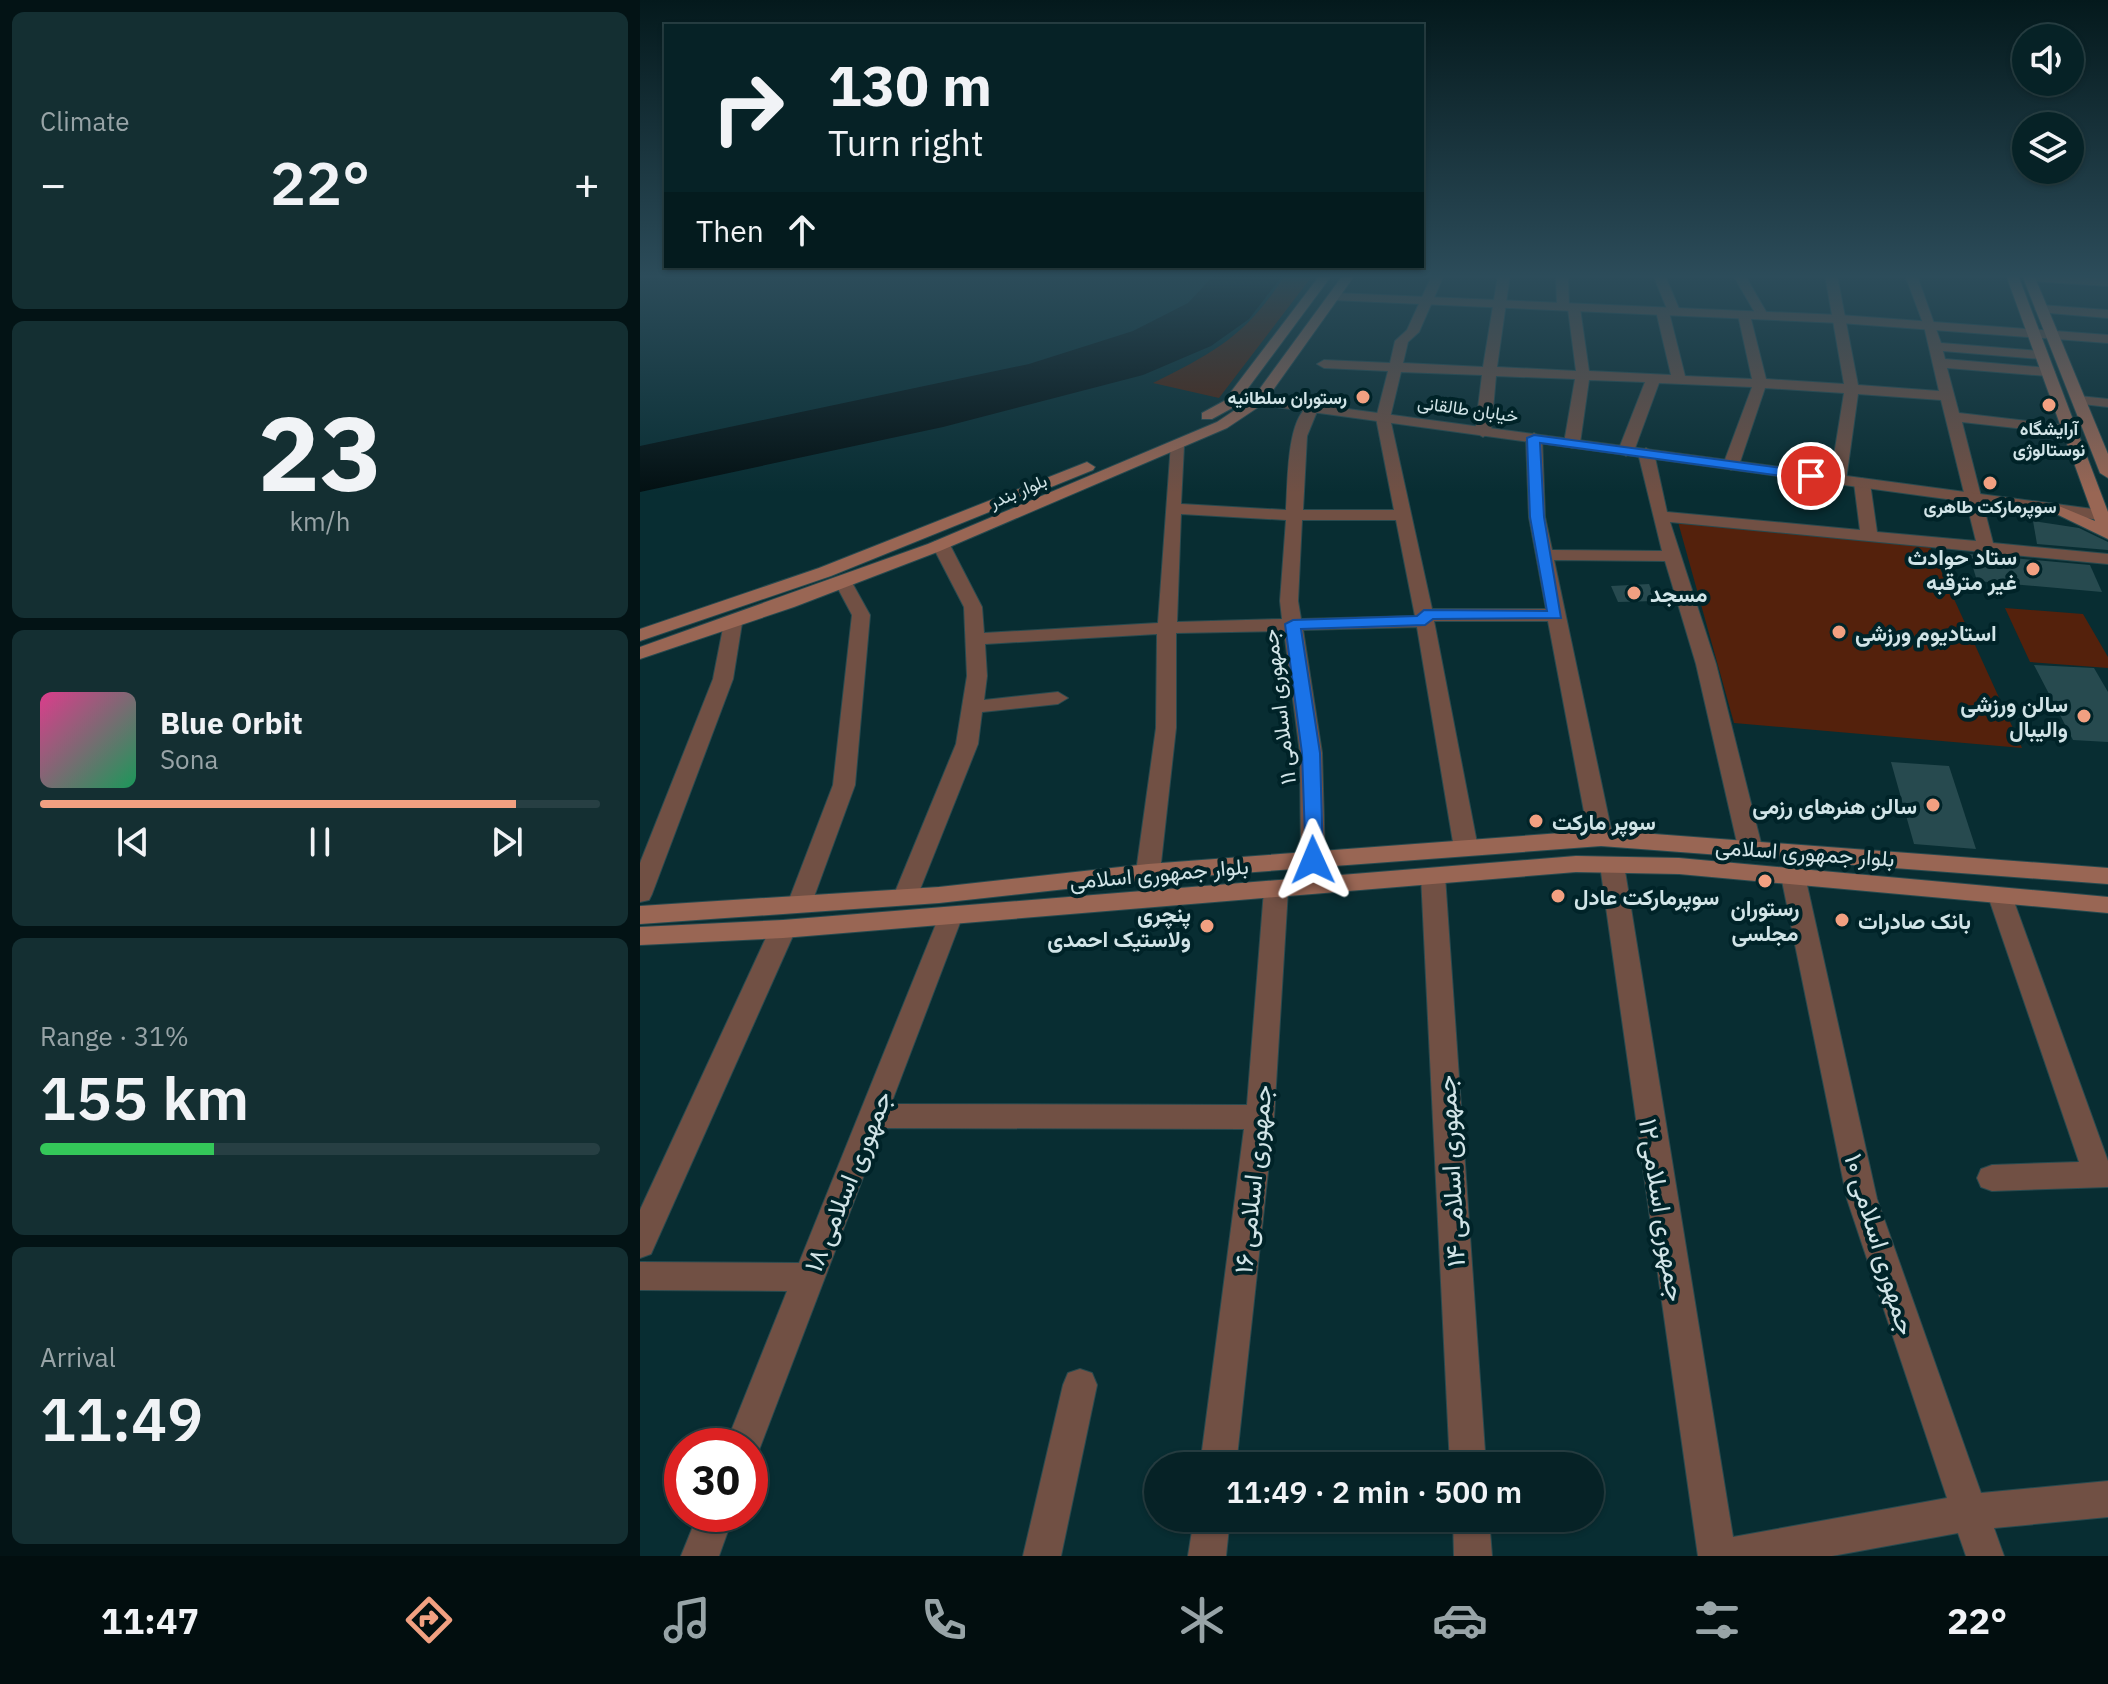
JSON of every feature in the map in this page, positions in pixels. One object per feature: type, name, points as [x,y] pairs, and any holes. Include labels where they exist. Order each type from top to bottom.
[{"type":"main road","name":"بلوار بندر","points":[[640,635],[929,532],[1224,409],[1271,348]]},
{"type":"main road","name":"بلوار بندر","points":[[640,653],[733,623],[941,545],[1222,425],[1258,401],[1298,348]]},
{"type":"main road","points":[[2038,348],[2089,487],[2104,516],[2108,534]]},
{"type":"main road","points":[[2058,348],[2104,452],[2108,473]]},
{"type":"main road","points":[[2054,509],[2089,487]]},
{"type":"main road","points":[[2054,509],[2108,534]]},
{"type":"main road","name":"بلوار جمهوری اسلامی","points":[[640,915],[905,897],[1148,872],[1466,848],[1607,851],[1750,847],[2108,876]]},
{"type":"main road","name":"بلوار جمهوری اسلامی","points":[[640,936],[783,929],[1276,890],[1433,876],[1607,851],[1793,876],[2108,905]]},
{"type":"street","points":[[1400,348],[1383,418],[1425,618],[1466,848]]},
{"type":"street","points":[[1483,432],[1492,348]]},
{"type":"street","points":[[1572,443],[1583,375],[1577,348]]},
{"type":"street","points":[[1674,348],[1679,380]]},
{"type":"street","points":[[1731,465],[1760,383],[1752,348]]},
{"type":"street","points":[[1838,480],[1852,389],[1845,348]]},
{"type":"street","points":[[1935,348],[1986,548]]},
{"type":"street","points":[[1954,348],[2041,355]]},
{"type":"street","points":[[1939,363],[2048,372]]},
{"type":"street","points":[[1324,364],[1760,383],[1948,396]]},
{"type":"street","points":[[1653,379],[1636,452],[1660,516],[1706,664],[1750,847]]},
{"type":"street","points":[[2079,400],[2108,403]]},
{"type":"street","name":"خیابان طالقانی","points":[[1258,401],[2104,516]]},
{"type":"street","name":"جمهوری اسلامی ۱۱","points":[[1311,409],[1299,436],[1289,601],[1311,753],[1313,860]]},
{"type":"street","points":[[1953,417],[2070,430]]},
{"type":"street","name":"جمهوری اسلامی۱۲","points":[[1534,438],[1537,517],[1607,851],[1717,1556]]},
{"type":"street","points":[[1148,872],[1166,728],[1167,628],[1176,446]]},
{"type":"street","points":[[1862,483],[1869,536]]},
{"type":"street","points":[[1173,509],[1294,515],[1403,515]]},
{"type":"street","points":[[1660,516],[2108,559]]},
{"type":"street","points":[[905,897],[967,744],[977,676],[973,607],[941,545]]},
{"type":"street","points":[[1545,555],[1672,556]]},
{"type":"street","points":[[799,905],[844,785],[861,615],[844,583]]},
{"type":"street","points":[[976,639],[1167,628],[1556,615]]},
{"type":"street","points":[[640,894],[723,679],[733,623]]},
{"type":"street","points":[[973,707],[1058,698]]},
{"type":"street","name":"جمهوری اسلامی ۱۴","points":[[1433,876],[1467,1452]]},
{"type":"street","name":"جمهوری اسلامی ۱۰","points":[[1793,876],[1862,1199],[1985,1556]]},
{"type":"street","name":"جمهوری اسلامی ۱۶","points":[[1220,1452],[1260,1117],[1276,890]]},
{"type":"street","points":[[1992,1178],[2103,1174],[2000,896]]},
{"type":"street","name":"جمهوری اسلامی ۱۸","points":[[750,1428],[951,915]]},
{"type":"street","points":[[640,1244],[783,929]]},
{"type":"street","points":[[874,1116],[1260,1117]]},
{"type":"street","points":[[640,1276],[809,1277]]},
{"type":"street","points":[[1042,1556],[1080,1385]]},
{"type":"street","points":[[1731,1556],[1970,1512],[2108,1499]]},
{"type":"street","points":[[700,1556],[709,1532]]},
{"type":"street","points":[[1207,1556],[1210,1532]]},
{"type":"street","points":[[1472,1532],[1473,1556]]},
{"type":"shaded area","points":[[1081,348],[1207,348],[1143,375],[943,427],[640,492],[640,446],[1029,364]]},
{"type":"shaded area","points":[[1217,348],[1258,348],[1219,398],[1153,383],[1194,361]]},
{"type":"shaded area","name":"استادیوم ورزشی","points":[[1678,522],[1928,542],[2022,748],[1734,723]]},
{"type":"shaded area","points":[[2005,608],[2083,614],[2108,657],[2108,668],[2030,662]]},
{"type":"building","points":[[2033,521],[2079,528],[2108,542],[2108,550],[2037,544]]},
{"type":"building","name":"ستاد حوادث غیر مترقبه","points":[[1969,554],[2090,565],[2102,592],[1977,581]]},
{"type":"building","name":"مسجد","points":[[1649,584],[1656,601],[1618,602],[1611,586]]},
{"type":"building","name":"سالن ورزشی والیبال","points":[[2034,665],[2094,668],[2108,692],[2108,742],[2073,740]]},
{"type":"building","name":"سالن هنرهای رزمی","points":[[1891,762],[1949,766],[1976,849],[1914,844]]},
{"type":"place","name":"رستوران سلطانیه","points":[[1363,397]]},
{"type":"place","name":"آرایشگاه نوستالوژی","points":[[2049,405]]},
{"type":"place","name":"سوپرمارکت طاهری","points":[[1990,483]]},
{"type":"place","name":"ستاد حوادث غیر مترقبه","points":[[2033,569]]},
{"type":"place","name":"مسجد","points":[[1634,593]]},
{"type":"place","name":"استادیوم ورزشی","points":[[1839,632]]},
{"type":"place","name":"سالن ورزشی والیبال","points":[[2084,716]]},
{"type":"place","name":"سالن هنرهای رزمی","points":[[1933,805]]},
{"type":"place","name":"سوپر مارکت","points":[[1536,821]]},
{"type":"place","name":"رستوران مجلسی","points":[[1765,881]]},
{"type":"place","name":"سوپرمارکت عادل","points":[[1558,896]]},
{"type":"place","name":"بانک صادرات","points":[[1842,920]]},
{"type":"place","name":"پنچری ولاستیک احمدی","points":[[1207,926]]},
{"type":"route","points":[[1313,860],[1311,753],[1293,624],[1425,621],[1424,615],[1556,615],[1537,517],[1534,438],[1811,476]]}]
